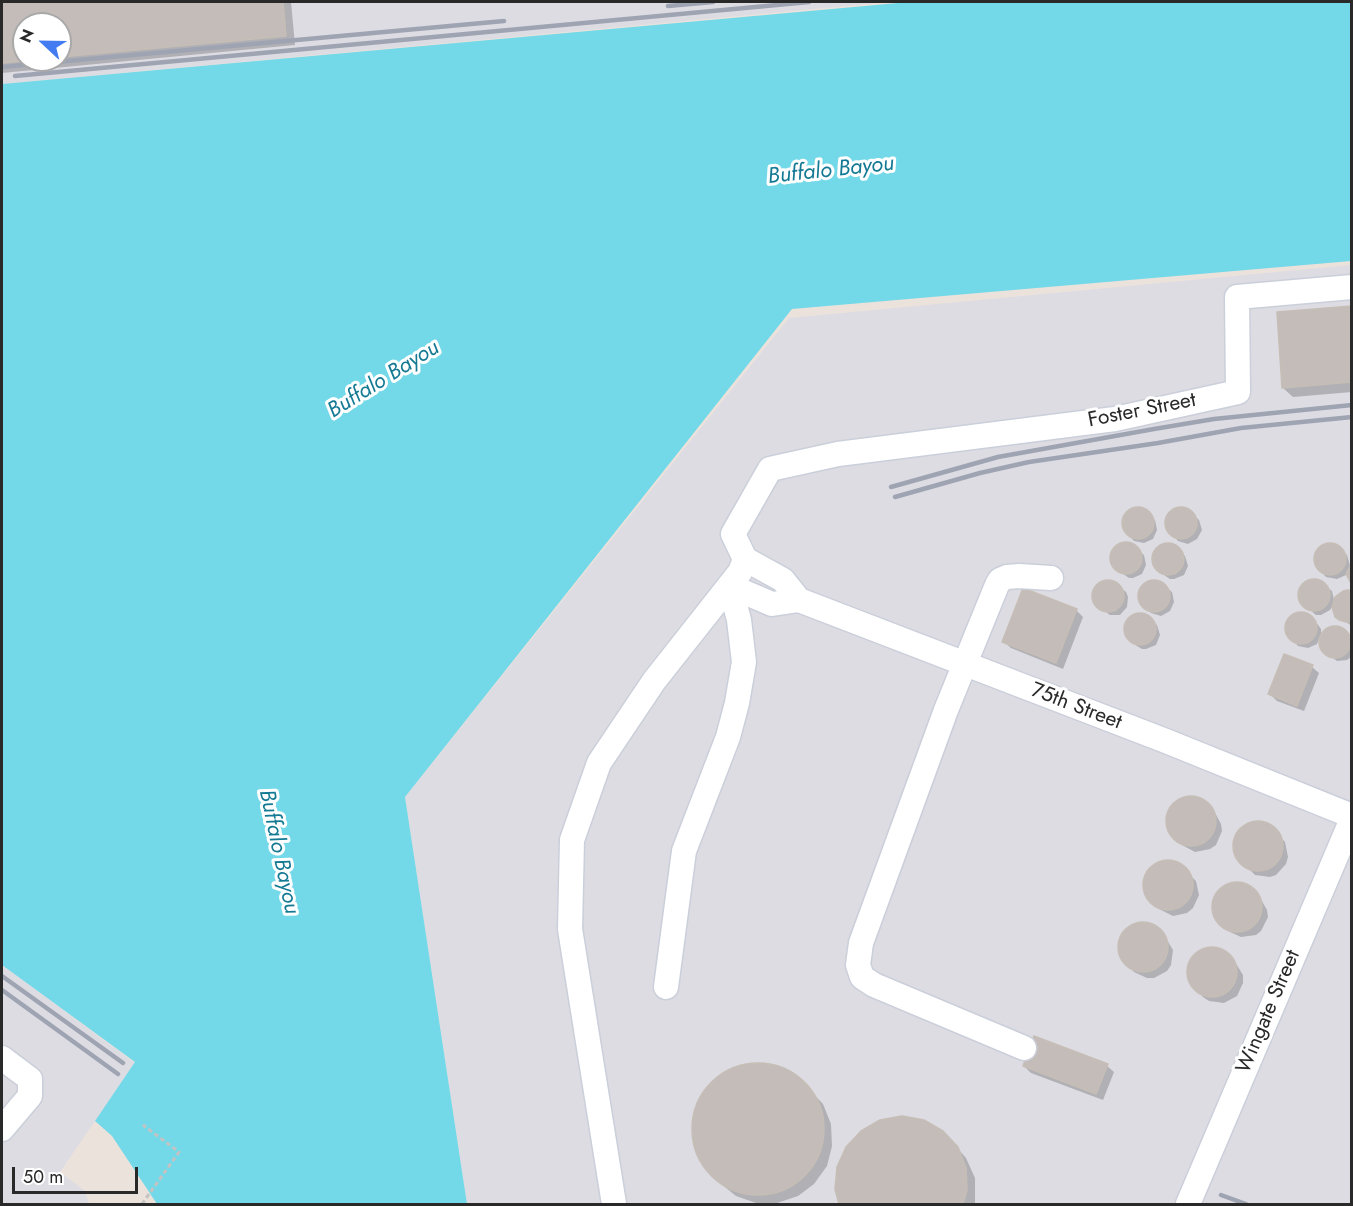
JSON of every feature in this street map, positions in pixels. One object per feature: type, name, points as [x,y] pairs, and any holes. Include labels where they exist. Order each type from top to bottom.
[{"type":"street","name":"Foster Street","points":[[745,560],[733,534],[770,469],[838,454],[1115,419],[1238,392],[1237,297],[1352,287]]},
{"type":"street","points":[[614,1204],[570,929],[572,840],[599,763],[654,681],[730,586],[745,560],[783,579],[799,600],[772,604],[730,586]]},
{"type":"street","points":[[1024,1048],[874,985],[862,977],[858,965],[861,943],[964,664],[1000,580],[1019,576],[1051,578]]},
{"type":"street","points":[[666,987],[684,851],[728,737],[744,662],[739,620],[730,586]]},
{"type":"street","name":"75th Street","points":[[799,600],[1166,741],[1352,818]]},
{"type":"street","name":"Wingate Street","points":[[1188,1204],[1352,818]]},
{"type":"street","points":[[2,1058],[30,1079],[30,1096],[2,1129]]},
{"type":"path","points":[[142,1204],[179,1152],[143,1125]]},
{"type":"shaded area","points":[[2,2],[890,2],[2,84]]},
{"type":"shaded area","points":[[1351,265],[1351,1204],[467,1204],[405,797],[789,318]]},
{"type":"shaded area","points":[[2,965],[135,1063],[60,1172],[85,1191],[89,1204],[2,1204]]},
{"type":"water","name":"Buffalo Bayou","points":[[909,2],[1351,2],[1351,261],[792,309],[405,797],[467,1204],[157,1204],[112,1136],[95,1121],[135,1062],[2,965],[2,84]]},
{"type":"building","points":[[2,2],[283,2],[286,36],[72,56],[72,12],[12,12],[12,62],[2,63]]},
{"type":"building","points":[[1352,306],[1352,382],[1282,388],[1277,312]]},
{"type":"building","points":[[1138,507],[1150,511],[1154,523],[1150,535],[1138,539],[1126,535],[1122,523],[1126,511]]},
{"type":"building","points":[[1181,507],[1193,511],[1197,523],[1193,535],[1181,539],[1169,535],[1165,523],[1169,511]]},
{"type":"building","points":[[1126,542],[1138,546],[1142,558],[1138,570],[1126,574],[1114,570],[1110,558],[1114,546]]},
{"type":"building","points":[[1168,543],[1180,547],[1184,559],[1180,571],[1168,575],[1156,571],[1152,559],[1156,547]]},
{"type":"building","points":[[1330,543],[1342,547],[1346,559],[1342,571],[1330,575],[1318,571],[1314,559],[1318,547]]},
{"type":"building","points":[[1352,562],[1352,585],[1346,574]]},
{"type":"building","points":[[1314,579],[1326,583],[1330,595],[1326,607],[1314,611],[1302,607],[1298,595],[1302,583]]},
{"type":"building","points":[[1108,580],[1120,584],[1124,596],[1120,608],[1108,612],[1096,608],[1092,596],[1096,584]]},
{"type":"building","points":[[1154,580],[1166,584],[1170,596],[1166,608],[1154,612],[1142,608],[1138,596],[1142,584]]},
{"type":"building","points":[[1023,588],[1077,609],[1056,663],[1002,642]]},
{"type":"building","points":[[1348,590],[1352,591],[1350,623],[1335,617],[1332,607],[1335,597]]},
{"type":"building","points":[[1301,612],[1313,616],[1317,628],[1313,640],[1301,644],[1289,640],[1285,628],[1289,616]]},
{"type":"building","points":[[1140,613],[1152,617],[1156,629],[1152,641],[1140,645],[1128,641],[1124,629],[1128,617]]},
{"type":"building","points":[[1335,626],[1347,630],[1351,642],[1347,654],[1335,658],[1323,654],[1319,642],[1323,630]]},
{"type":"building","points":[[1284,654],[1313,665],[1297,706],[1268,694]]},
{"type":"building","points":[[1191,796],[1200,798],[1211,807],[1216,821],[1214,830],[1205,841],[1191,846],[1182,844],[1171,835],[1166,821],[1168,812],[1177,801]]},
{"type":"building","points":[[1258,821],[1267,823],[1278,832],[1283,846],[1281,855],[1272,866],[1258,871],[1249,869],[1238,860],[1233,846],[1235,837],[1244,826]]},
{"type":"building","points":[[1168,860],[1177,862],[1188,871],[1193,885],[1191,894],[1182,905],[1168,910],[1159,908],[1148,899],[1143,885],[1145,876],[1154,865]]},
{"type":"building","points":[[1237,882],[1246,884],[1257,893],[1262,907],[1260,916],[1251,927],[1237,932],[1228,930],[1217,921],[1212,907],[1214,898],[1223,887]]},
{"type":"building","points":[[1143,922],[1152,924],[1163,933],[1168,947],[1166,956],[1157,967],[1143,972],[1134,970],[1123,961],[1118,947],[1120,938],[1129,927]]},
{"type":"building","points":[[1212,947],[1221,949],[1232,958],[1237,972],[1235,981],[1226,992],[1212,997],[1203,995],[1192,986],[1187,972],[1189,963],[1198,952]]},
{"type":"building","points":[[1034,1036],[1108,1064],[1096,1094],[1023,1066]]},
{"type":"building","points":[[758,1063],[783,1068],[805,1082],[819,1104],[824,1129],[819,1154],[805,1176],[783,1190],[758,1195],[733,1190],[711,1176],[697,1154],[692,1129],[697,1104],[711,1082],[733,1068]]},
{"type":"building","points":[[902,1116],[924,1120],[943,1131],[958,1147],[966,1168],[967,1190],[963,1204],[839,1204],[835,1189],[837,1167],[846,1147],[861,1131],[880,1120]]},
{"type":"railway","points":[[668,6],[713,2]]},
{"type":"railway","points":[[15,76],[809,2]]},
{"type":"railway","points":[[2,67],[504,21]]},
{"type":"railway","points":[[891,487],[998,457],[1154,429],[1214,419],[1352,405]]},
{"type":"railway","points":[[895,497],[1029,462],[1241,428],[1352,417]]},
{"type":"railway","points":[[2,976],[123,1063]]},
{"type":"railway","points":[[2,990],[118,1074]]},
{"type":"railway","points":[[1221,1195],[1246,1204]]}]
